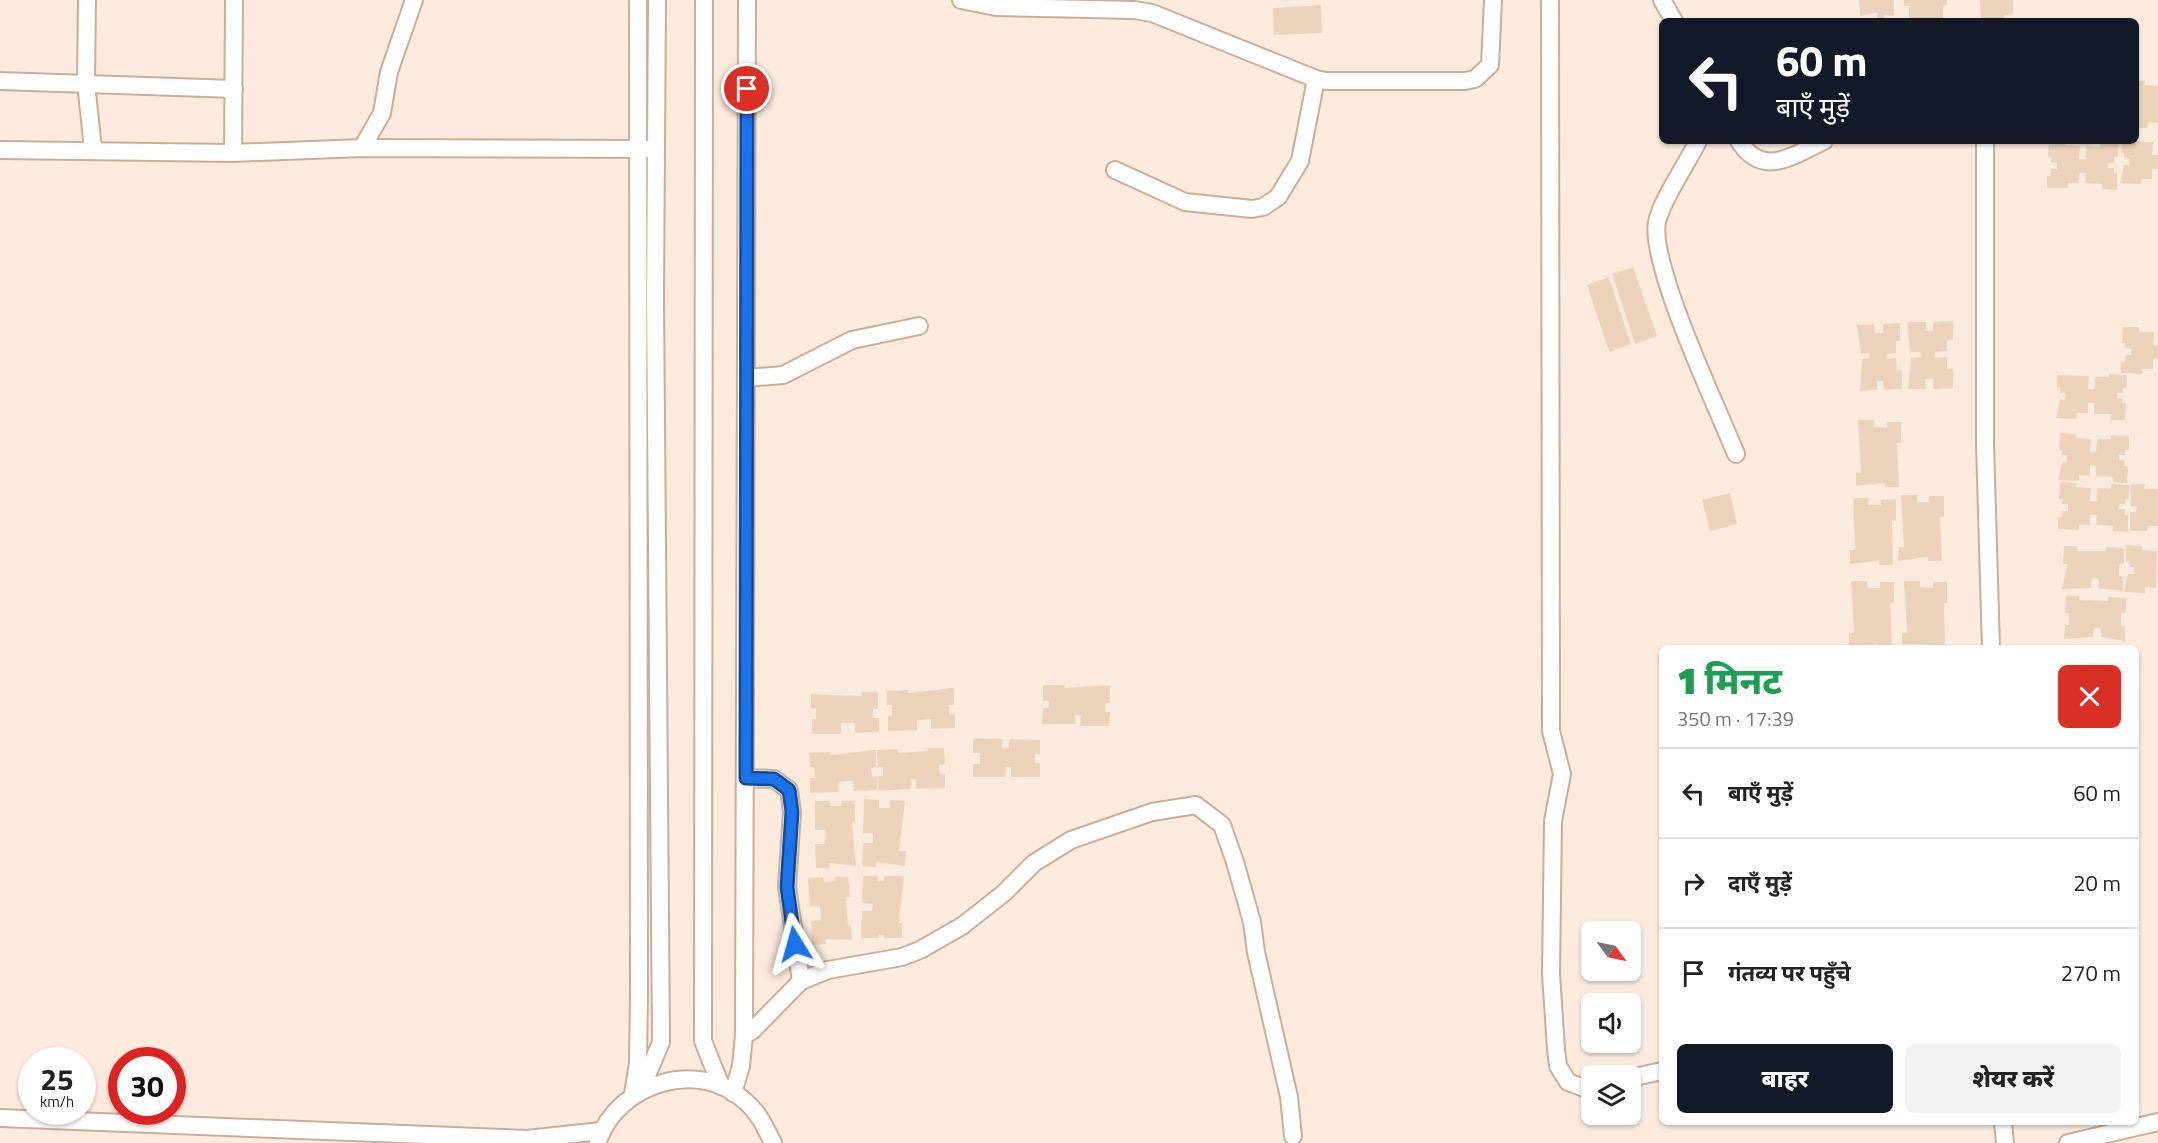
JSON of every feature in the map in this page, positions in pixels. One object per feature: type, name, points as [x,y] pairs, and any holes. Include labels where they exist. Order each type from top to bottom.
[{"type":"street","points":[[87,0],[86,83],[93,149]]},
{"type":"street","points":[[233,153],[234,0]]},
{"type":"street","points":[[362,148],[382,113],[387,78],[414,0]]},
{"type":"street","points":[[637,1092],[639,971],[638,0]]},
{"type":"street","points":[[637,1092],[662,1042],[658,838],[657,0]]},
{"type":"street","points":[[704,0],[703,1041],[727,1089]]},
{"type":"street","points":[[727,1089],[741,1066],[744,1035],[747,0]]},
{"type":"street","points":[[961,0],[996,7],[1134,10],[1152,13],[1316,79],[1475,79],[1490,65],[1493,0]]},
{"type":"street","points":[[1550,0],[1551,731],[1562,774],[1553,821],[1551,974],[1558,1066],[1568,1082],[1581,1087]]},
{"type":"street","points":[[1662,0],[1672,18]]},
{"type":"street","points":[[1115,170],[1185,202],[1252,209],[1263,207],[1278,197],[1300,161],[1316,79]]},
{"type":"street","points":[[0,81],[234,89]]},
{"type":"street","points":[[1696,144],[1658,219],[1655,236],[1676,306],[1736,454]]},
{"type":"street","points":[[1741,144],[1752,157],[1766,162],[1781,161],[1818,144]]},
{"type":"street","points":[[1985,144],[1985,444],[1991,645]]},
{"type":"street","points":[[0,150],[93,149],[233,153],[362,148],[656,149]]},
{"type":"street","points":[[747,378],[783,375],[852,340],[919,326]]},
{"type":"street","points":[[746,778],[774,779],[789,790],[792,812],[787,887],[801,981]]},
{"type":"street","points":[[744,1035],[752,1031],[801,981],[828,970],[912,954],[962,926],[1004,892],[1034,863],[1071,840],[1152,812],[1196,805],[1222,825],[1235,862],[1252,922],[1256,952],[1289,1097],[1293,1136]]},
{"type":"street","points":[[1641,1076],[1659,1072]]},
{"type":"street","points":[[0,1118],[527,1139],[599,1137],[617,1108],[637,1092],[654,1084],[697,1079],[727,1089],[744,1100],[762,1120],[773,1143]]},
{"type":"street","points":[[2068,1143],[2158,1122]]},
{"type":"street","points":[[2003,1125],[2005,1143]]},
{"type":"building","points":[[1859,0],[1894,0],[1894,16],[1884,15],[1884,18],[1877,18],[1877,13],[1860,16]]},
{"type":"building","points":[[1904,0],[1947,0],[1947,5],[1943,5],[1943,18],[1909,18],[1909,6],[1904,6]]},
{"type":"building","points":[[1980,0],[2013,0],[2013,14],[2004,15],[2004,18],[1981,18]]},
{"type":"building","points":[[1321,5],[1322,33],[1274,35],[1273,8]]},
{"type":"building","points":[[2139,81],[2145,81],[2145,85],[2158,86],[2158,123],[2148,122],[2147,128],[2139,128]]},
{"type":"building","points":[[2153,142],[2152,155],[2158,155],[2158,169],[2152,169],[2152,179],[2141,179],[2141,184],[2120,183],[2124,165],[2129,165],[2130,159],[2124,158],[2124,153],[2121,153],[2122,144]]},
{"type":"building","points":[[2049,144],[2080,146],[2079,159],[2086,159],[2086,146],[2100,147],[2100,144],[2119,144],[2118,157],[2115,157],[2114,163],[2108,163],[2108,168],[2114,168],[2114,173],[2117,173],[2117,190],[2102,189],[2102,184],[2085,183],[2086,173],[2079,173],[2079,183],[2068,183],[2068,188],[2047,188],[2047,176],[2051,176],[2051,169],[2057,169],[2057,163],[2051,162],[2051,157],[2048,157]]},
{"type":"building","points":[[1633,267],[1657,336],[1635,344],[1612,274]]},
{"type":"building","points":[[1609,277],[1631,344],[1609,352],[1587,285]]},
{"type":"building","points":[[1953,321],[1953,340],[1947,340],[1947,351],[1935,352],[1935,358],[1947,357],[1947,369],[1953,369],[1953,388],[1933,389],[1933,379],[1925,379],[1926,389],[1908,389],[1911,358],[1921,357],[1921,352],[1910,352],[1907,322],[1926,322],[1926,331],[1933,331],[1933,322]]},
{"type":"building","points":[[1900,323],[1900,341],[1896,341],[1896,353],[1887,354],[1887,359],[1896,358],[1897,370],[1902,370],[1902,389],[1884,390],[1883,381],[1877,381],[1877,390],[1860,391],[1862,359],[1870,358],[1869,353],[1861,354],[1857,325],[1874,324],[1875,333],[1883,333],[1883,324]]},
{"type":"building","points":[[2123,327],[2139,327],[2139,332],[2154,332],[2153,345],[2158,345],[2158,359],[2153,359],[2153,369],[2142,369],[2142,374],[2121,373],[2121,362],[2125,362],[2125,355],[2131,355],[2131,349],[2125,348],[2125,343],[2122,343]]},
{"type":"building","points":[[2109,374],[2127,375],[2127,388],[2123,388],[2123,393],[2117,393],[2117,398],[2123,398],[2122,403],[2126,403],[2125,420],[2110,420],[2111,414],[2094,414],[2094,403],[2088,403],[2088,413],[2077,413],[2076,419],[2056,418],[2060,399],[2065,400],[2065,393],[2060,393],[2060,388],[2057,387],[2057,375],[2089,376],[2088,389],[2094,389],[2095,377],[2109,377]]},
{"type":"building","points":[[1858,420],[1874,420],[1874,427],[1887,427],[1887,422],[1901,422],[1901,443],[1897,443],[1899,487],[1885,487],[1885,483],[1856,486],[1856,473],[1861,473]]},
{"type":"building","points":[[2060,433],[2076,434],[2076,438],[2091,439],[2090,452],[2096,452],[2097,439],[2111,439],[2111,435],[2129,436],[2129,450],[2125,450],[2125,455],[2119,455],[2119,460],[2125,460],[2124,466],[2128,466],[2127,483],[2113,482],[2113,477],[2096,476],[2096,466],[2090,465],[2090,476],[2079,475],[2079,481],[2058,480],[2062,462],[2067,462],[2067,455],[2062,455],[2062,450],[2059,450]]},
{"type":"building","points":[[2060,482],[2076,483],[2076,487],[2091,488],[2090,501],[2097,501],[2097,488],[2111,489],[2111,484],[2130,485],[2129,499],[2126,499],[2125,505],[2119,504],[2119,509],[2125,509],[2125,515],[2128,515],[2128,532],[2113,531],[2113,526],[2096,525],[2097,515],[2090,515],[2090,525],[2079,524],[2079,530],[2058,529],[2058,517],[2062,518],[2062,511],[2068,511],[2068,504],[2062,504],[2063,499],[2059,499]]},
{"type":"building","points":[[2131,484],[2145,484],[2144,489],[2158,489],[2158,526],[2148,526],[2147,531],[2130,531],[2130,512],[2136,512],[2137,506],[2131,506]]},
{"type":"building","points":[[1730,493],[1737,524],[1710,531],[1702,500]]},
{"type":"building","points":[[1901,495],[1917,495],[1917,502],[1929,502],[1929,496],[1944,496],[1944,517],[1940,517],[1942,561],[1928,561],[1928,557],[1898,561],[1899,547],[1904,547]]},
{"type":"building","points":[[1853,498],[1869,498],[1868,505],[1881,505],[1881,500],[1896,499],[1896,521],[1892,520],[1893,565],[1879,565],[1879,561],[1850,564],[1850,550],[1855,550]]},
{"type":"building","points":[[2126,545],[2142,546],[2142,550],[2157,551],[2156,588],[2145,587],[2145,593],[2124,592],[2128,574],[2134,574],[2134,567],[2129,567],[2129,562],[2126,562]]},
{"type":"building","points":[[2064,546],[2077,546],[2077,551],[2106,551],[2106,547],[2124,548],[2124,564],[2119,564],[2119,576],[2123,577],[2123,591],[2098,588],[2099,579],[2092,578],[2091,588],[2062,589],[2067,564],[2063,564]]},
{"type":"building","points":[[1851,581],[1867,581],[1867,588],[1880,588],[1880,582],[1894,582],[1894,603],[1890,603],[1892,645],[1849,645],[1849,633],[1854,633]]},
{"type":"building","points":[[1904,581],[1920,581],[1920,587],[1933,588],[1933,582],[1947,582],[1947,603],[1944,603],[1945,645],[1902,644],[1902,633],[1907,633]]},
{"type":"building","points":[[2066,596],[2079,596],[2079,600],[2108,601],[2108,597],[2126,598],[2126,613],[2121,613],[2121,626],[2125,626],[2125,641],[2101,637],[2101,628],[2094,628],[2093,637],[2064,639],[2065,625],[2069,625],[2069,614],[2065,613]]},
{"type":"building","points":[[1043,685],[1065,685],[1064,688],[1110,685],[1110,703],[1105,703],[1105,712],[1110,712],[1109,726],[1080,726],[1081,715],[1075,715],[1075,724],[1042,724],[1043,708],[1049,708],[1049,701],[1043,701]]},
{"type":"building","points":[[954,688],[954,705],[949,705],[949,714],[955,714],[955,728],[931,729],[931,719],[917,720],[917,730],[888,731],[888,716],[892,716],[892,705],[887,705],[887,691],[908,690],[908,693]]},
{"type":"building","points":[[861,692],[878,692],[878,709],[873,709],[873,718],[879,718],[879,732],[855,733],[855,723],[841,723],[841,734],[812,734],[812,719],[816,719],[816,708],[811,709],[811,694],[862,696]]},
{"type":"building","points":[[973,738],[1003,739],[1002,748],[1009,748],[1009,739],[1040,740],[1040,754],[1035,754],[1035,763],[1040,763],[1040,777],[1011,777],[1011,767],[1006,767],[1005,777],[973,777],[973,764],[980,764],[980,753],[973,753]]},
{"type":"building","points":[[928,748],[944,748],[945,765],[939,765],[940,774],[945,774],[945,788],[916,789],[916,779],[911,779],[911,789],[878,791],[878,776],[883,776],[883,767],[878,767],[877,750],[898,749],[898,753],[928,751]]},
{"type":"building","points":[[876,750],[876,767],[871,768],[872,777],[877,776],[877,790],[854,791],[853,781],[838,782],[839,792],[810,793],[810,778],[815,778],[814,767],[810,767],[809,753],[830,752],[830,755]]},
{"type":"building","points":[[864,799],[879,800],[879,808],[890,808],[890,800],[905,801],[899,851],[906,851],[905,866],[876,862],[876,867],[862,866],[863,843],[873,843],[873,833],[863,833]]},
{"type":"building","points":[[815,801],[830,801],[830,806],[841,806],[841,801],[855,801],[855,822],[852,822],[856,866],[829,863],[830,868],[816,868],[815,844],[825,844],[826,830],[815,830]]},
{"type":"building","points":[[848,876],[850,897],[846,897],[848,926],[851,926],[852,940],[826,939],[826,944],[812,945],[811,921],[821,920],[820,906],[810,907],[808,878],[823,877],[824,882],[835,881],[834,877]]},
{"type":"building","points":[[863,876],[878,876],[878,881],[884,881],[884,876],[904,876],[899,923],[902,923],[902,938],[884,938],[884,935],[879,935],[878,938],[861,938],[862,911],[872,911],[873,904],[862,903]]},
{"type":"route","points":[[747,89],[746,778],[774,779],[789,790],[792,812],[787,887],[795,944]]}]
